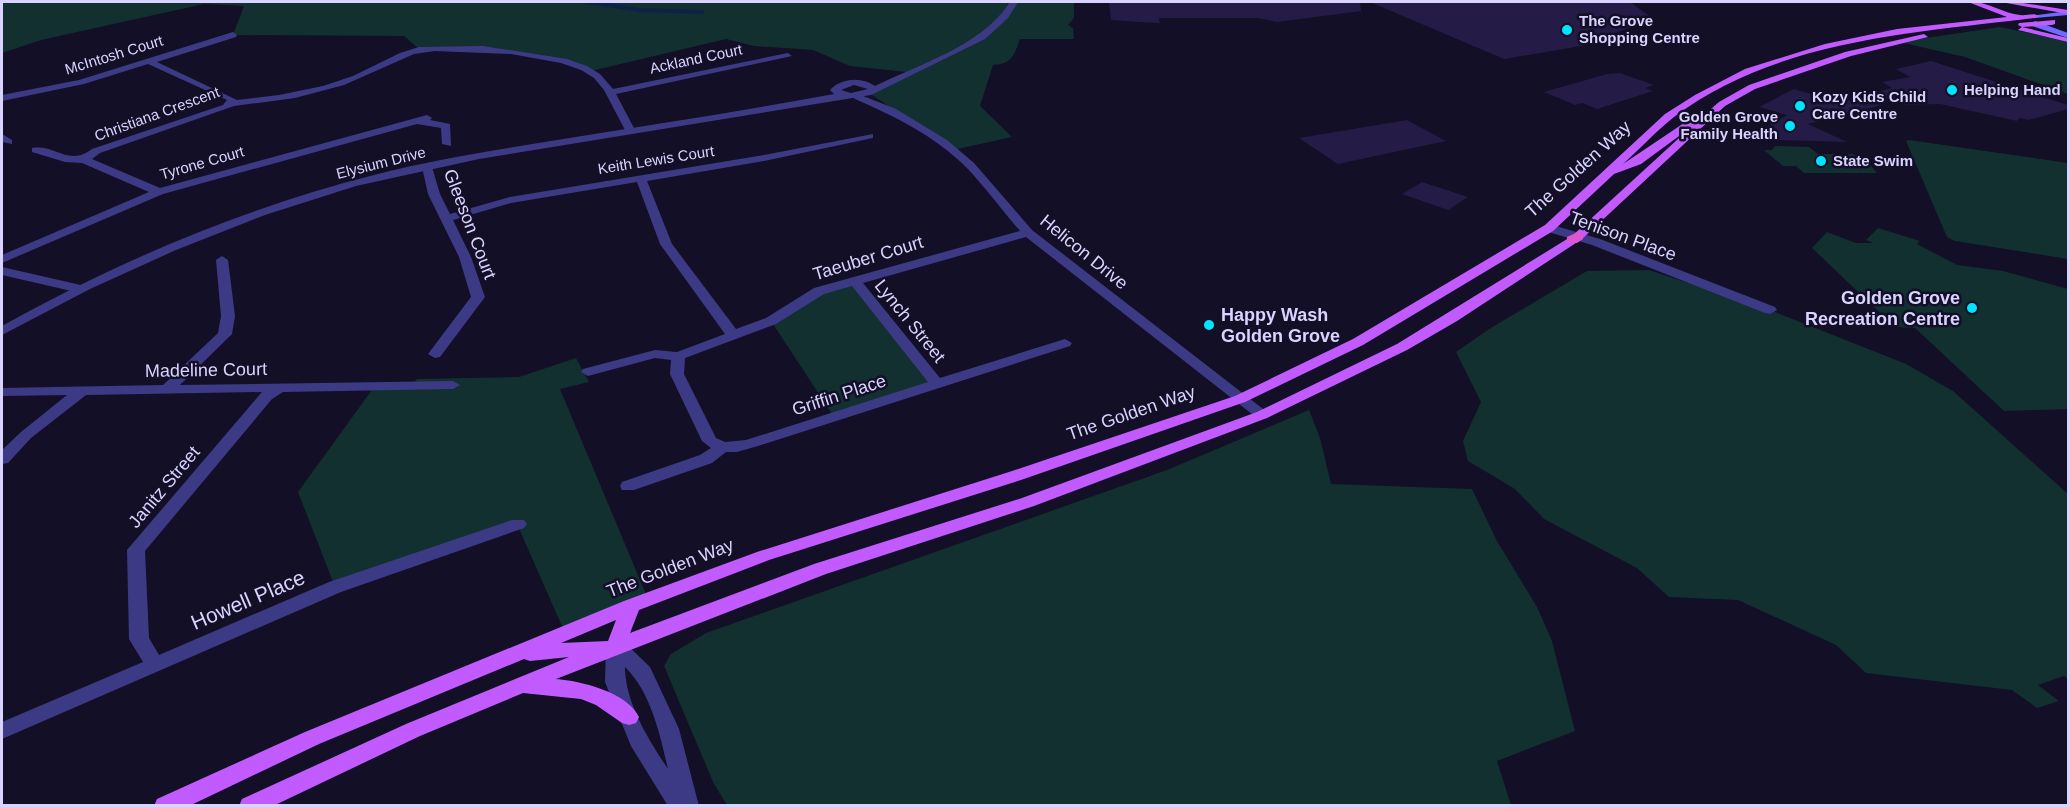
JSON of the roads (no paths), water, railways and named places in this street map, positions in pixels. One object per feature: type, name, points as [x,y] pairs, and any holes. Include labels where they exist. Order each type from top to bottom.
[{"type":"main road","points":[[1972,2],[1990,4],[2035,20],[2068,38]]},
{"type":"main road","points":[[2005,2],[2068,13]]},
{"type":"main road","points":[[1990,4],[2018,18],[2052,22],[2068,21]]},
{"type":"main road","points":[[1897,32],[1926,23],[1970,17],[1986,11],[1990,4]]},
{"type":"main road","points":[[1611,172],[1635,164],[1671,134],[1722,104],[1774,78],[1848,54],[1899,42],[2000,27],[2068,13]]},
{"type":"main road","name":"The Golden Way","points":[[165,806],[312,738],[631,606],[763,556],[1016,476],[1240,399],[1358,342],[1549,228],[1678,110],[1748,71],[1828,46],[1897,32],[2018,18]]},
{"type":"main road","points":[[2052,22],[2068,28]]},
{"type":"main road","points":[[2000,27],[2068,38]]},
{"type":"main road","points":[[1748,71],[1774,78]]},
{"type":"main road","points":[[250,806],[413,730],[616,646],[820,569],[1028,502],[1262,415],[1402,347],[1575,238],[1722,104]]},
{"type":"main road","points":[[1611,172],[1639,179]]},
{"type":"main road","points":[[616,646],[631,606]]},
{"type":"main road","points":[[518,654],[616,646]]},
{"type":"main road","points":[[519,686],[568,687],[588,691],[606,699],[629,717]]},
{"type":"street","points":[[909,72],[862,83],[840,85],[839,94],[858,96],[952,54],[980,38],[1002,19],[1014,2]]},
{"type":"street","name":"McIntosh Court","points":[[2,98],[81,82],[233,35]]},
{"type":"street","name":"Christiana Crescent","points":[[84,160],[96,151],[226,107],[231,103],[285,96],[341,83],[409,53],[440,47],[515,52],[563,59],[581,65],[596,74],[611,92],[630,130]]},
{"type":"street","name":"Ackland Court","points":[[611,92],[788,56]]},
{"type":"street","points":[[148,61],[232,99],[231,103]]},
{"type":"street","name":"Helicon Drive","points":[[862,83],[892,111]]},
{"type":"street","name":"Elysium Drive","points":[[2,331],[80,289],[169,248],[238,221],[353,184],[427,167],[839,94]]},
{"type":"street","name":"Helicon Drive","points":[[858,96],[892,111],[943,142],[970,165],[1028,233],[1262,415]]},
{"type":"street","name":"Tyrone Court","points":[[2,259],[159,192],[423,120],[446,126],[447,144]]},
{"type":"street","name":"Keith Lewis Court","points":[[448,218],[510,200],[764,158],[869,136]]},
{"type":"street","name":"Christiana Crescent","points":[[36,150],[65,159],[84,160],[159,192]]},
{"type":"street","name":"Gleeson Court","points":[[427,167],[434,194],[448,218],[478,297],[435,354]]},
{"type":"street","points":[[640,177],[666,244],[733,335]]},
{"type":"street","name":"Tenison Place","points":[[1549,228],[1649,270],[1770,310]]},
{"type":"street","name":"Taeuber Court","points":[[678,356],[771,321],[819,291],[1028,233]]},
{"type":"street","points":[[166,390],[225,334],[228,316],[222,260]]},
{"type":"street","points":[[2,271],[80,289]]},
{"type":"street","name":"Lynch Street","points":[[855,281],[938,384]]},
{"type":"street","name":"Griffin Place","points":[[628,486],[706,459],[722,447],[737,447],[752,443],[1065,343]]},
{"type":"street","points":[[588,372],[655,354],[678,356],[677,374],[710,441],[722,447]]},
{"type":"street","name":"Madeline Court","points":[[2,392],[279,388],[414,382],[453,386]]},
{"type":"street","name":"Janitz Street","points":[[155,665],[139,639],[136,550],[267,396],[279,388]]},
{"type":"street","points":[[2,459],[26,435],[82,391]]},
{"type":"street","name":"Howell Place","points":[[2,731],[345,584],[518,524]]},
{"type":"street","points":[[616,646],[615,682],[638,740],[680,806]]},
{"type":"street","points":[[616,646],[643,672],[669,729],[688,806]]},
{"type":"waterway","points":[[587,2],[640,10],[702,12]]},
{"type":"place","name":"The Grove Shopping Centre","points":[[1567,30]]},
{"type":"place","name":"Helping Hand","points":[[1952,90]]},
{"type":"place","name":"Kozy Kids Child Care Centre","points":[[1800,106]]},
{"type":"place","name":"Golden Grove Family Health","points":[[1790,126]]},
{"type":"place","name":"State Swim","points":[[1821,161]]},
{"type":"place","name":"Golden Grove Recreation Centre","points":[[1972,308]]},
{"type":"place","name":"Happy Wash Golden Grove","points":[[1209,325]]}]
